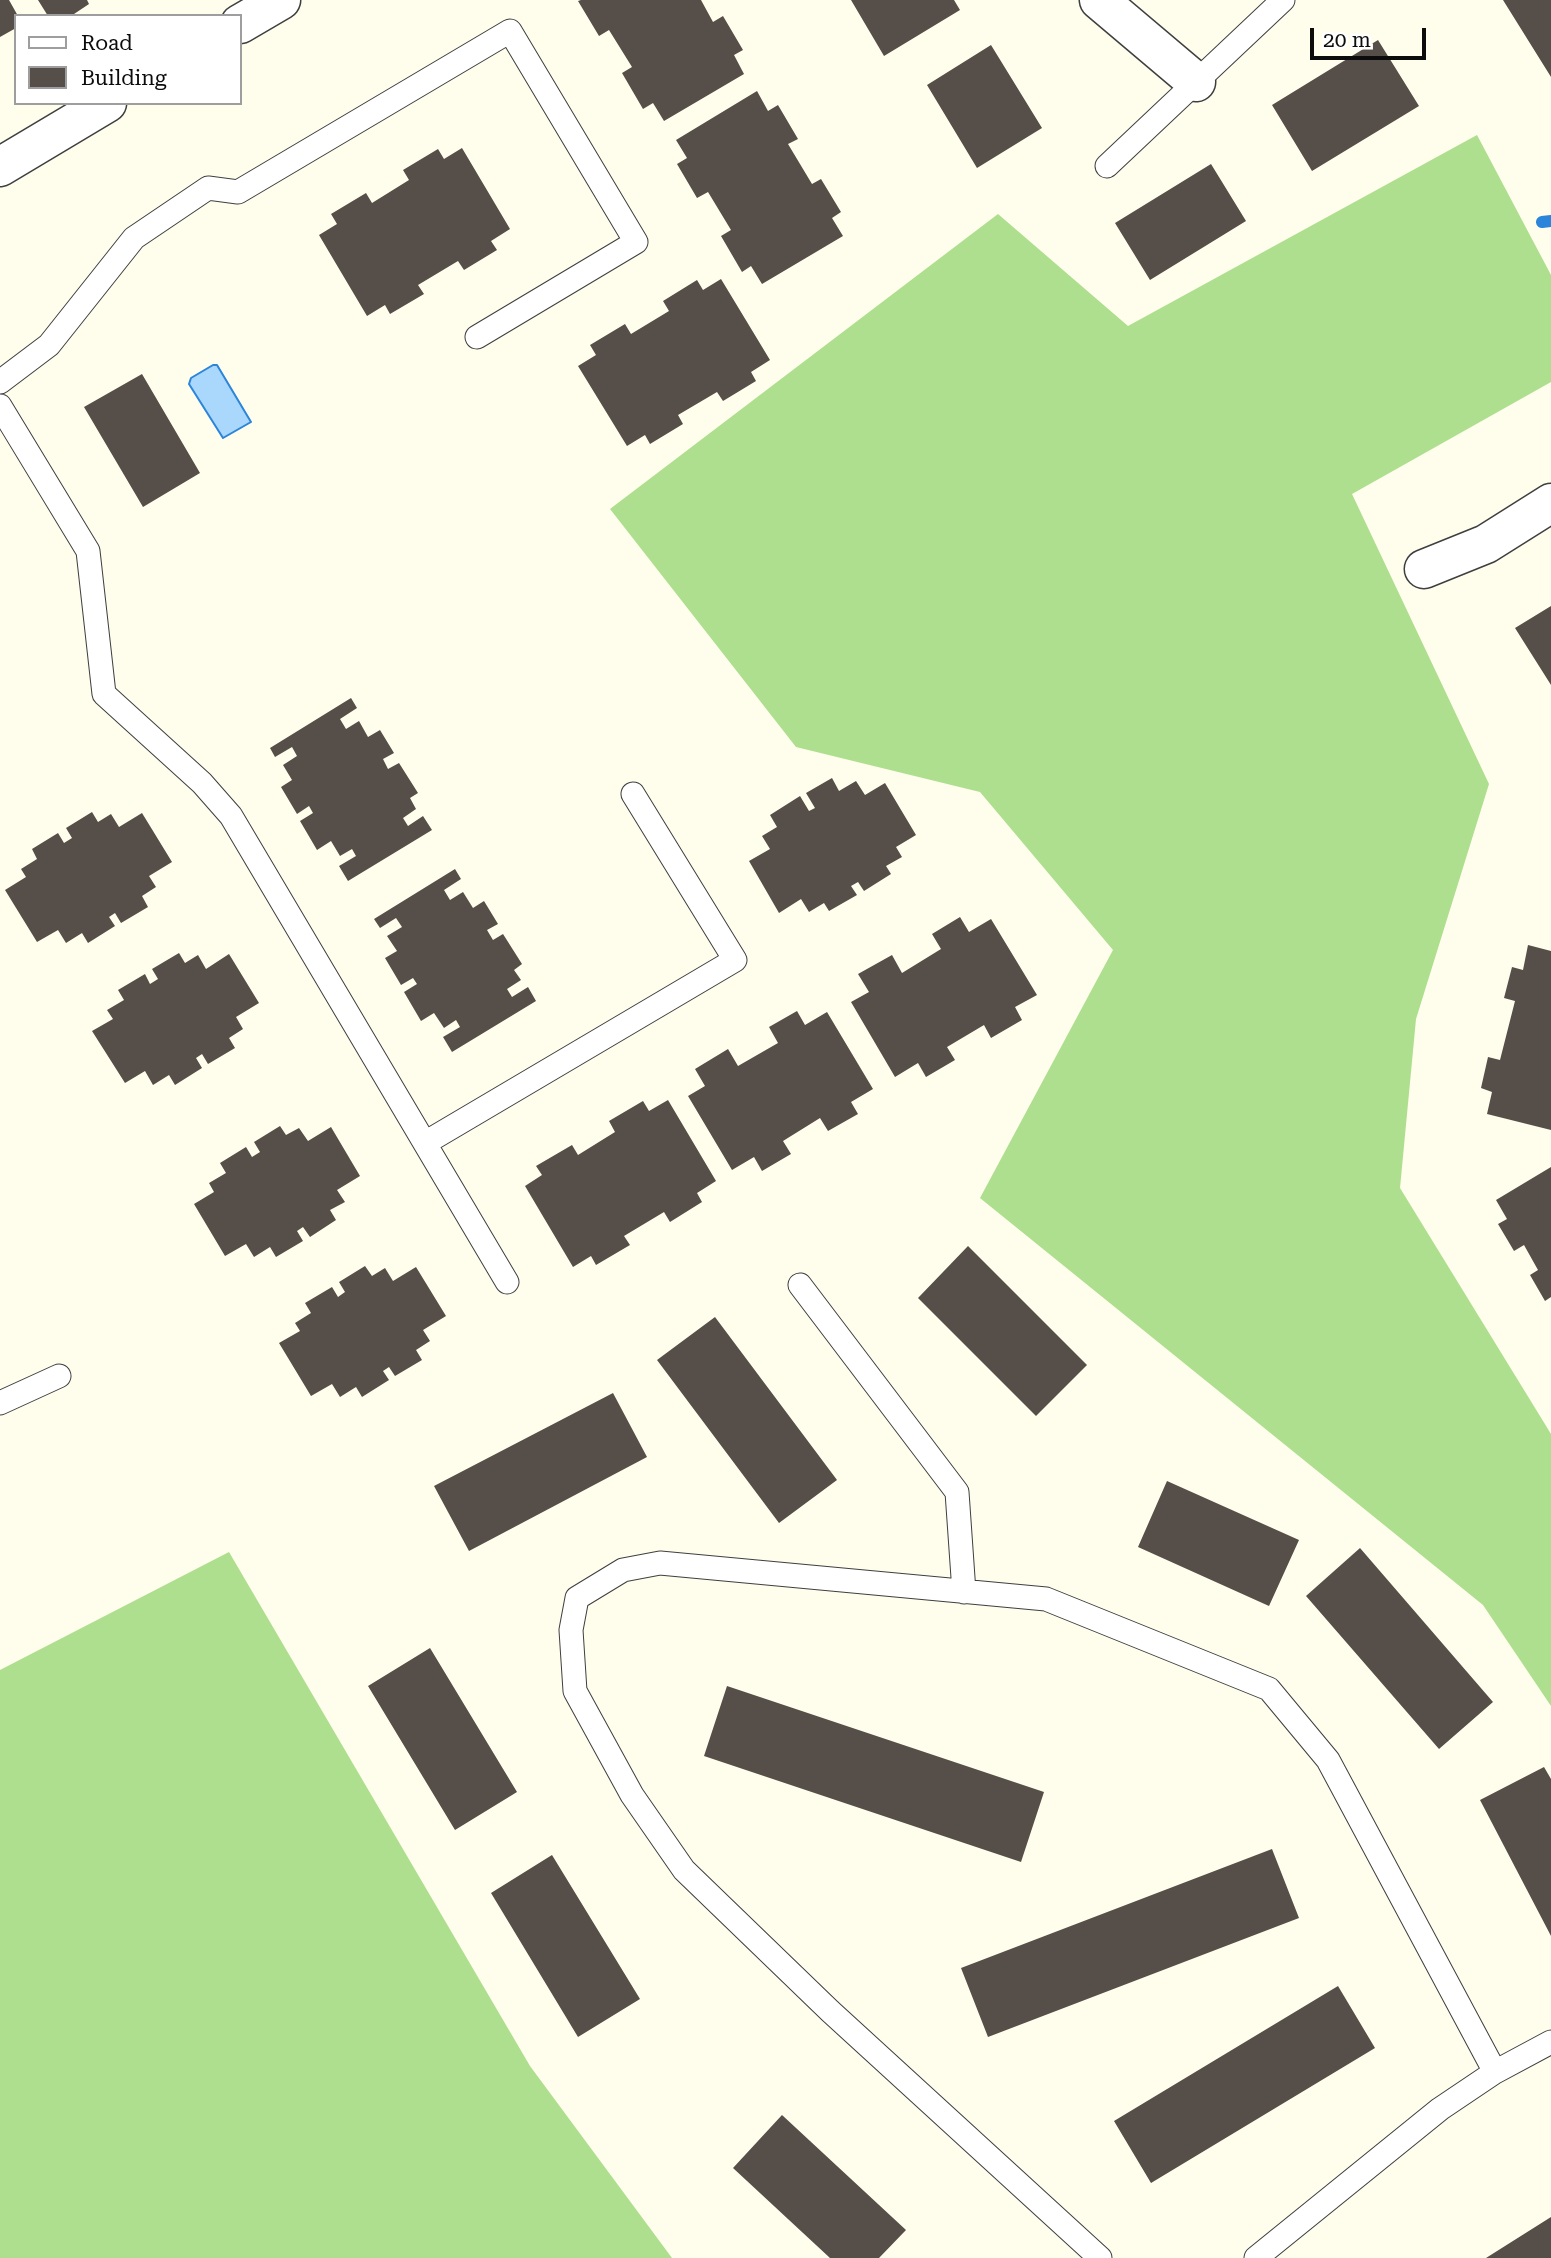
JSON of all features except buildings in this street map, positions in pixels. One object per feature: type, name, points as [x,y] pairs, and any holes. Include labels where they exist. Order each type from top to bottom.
[{"type":"street","points":[[242,23],[281,0]]},
{"type":"street","points":[[1099,0],[1196,82]]},
{"type":"street","points":[[0,167],[104,105]]},
{"type":"street","points":[[1424,569],[1486,544],[1551,503]]},
{"type":"lane","points":[[1107,166],[1283,0]]},
{"type":"lane","points":[[0,382],[49,345],[134,239],[208,188],[239,192],[510,31],[636,242],[477,337]]},
{"type":"lane","points":[[0,406],[88,551],[104,694],[202,783],[231,816],[507,1282]]},
{"type":"lane","points":[[425,1143],[735,961],[633,794]]},
{"type":"lane","points":[[800,1285],[957,1492],[964,1592]]},
{"type":"lane","points":[[0,1403],[60,1376]]},
{"type":"lane","points":[[1100,2258],[830,2011],[684,1870],[632,1795],[575,1690],[571,1630],[577,1598],[623,1570],[660,1563],[1046,1599],[1269,1689],[1328,1760],[1495,2072]]},
{"type":"lane","points":[[1256,2258],[1440,2109],[1495,2072],[1551,2042]]},
{"type":"green space","points":[[1477,135],[1551,275],[1551,382],[1352,494],[1489,784],[1416,1019],[1400,1188],[1551,1434],[1551,1706],[1483,1605],[980,1198],[1113,950],[980,792],[796,747],[610,509],[998,214],[1128,326]]},
{"type":"green space","points":[[229,1552],[530,2066],[672,2258],[0,2258],[0,1670]]},
{"type":"water","points":[[217,365],[251,422],[223,438],[189,384],[191,378]]},
{"type":"waterway","points":[[1542,222],[1551,221]]}]
